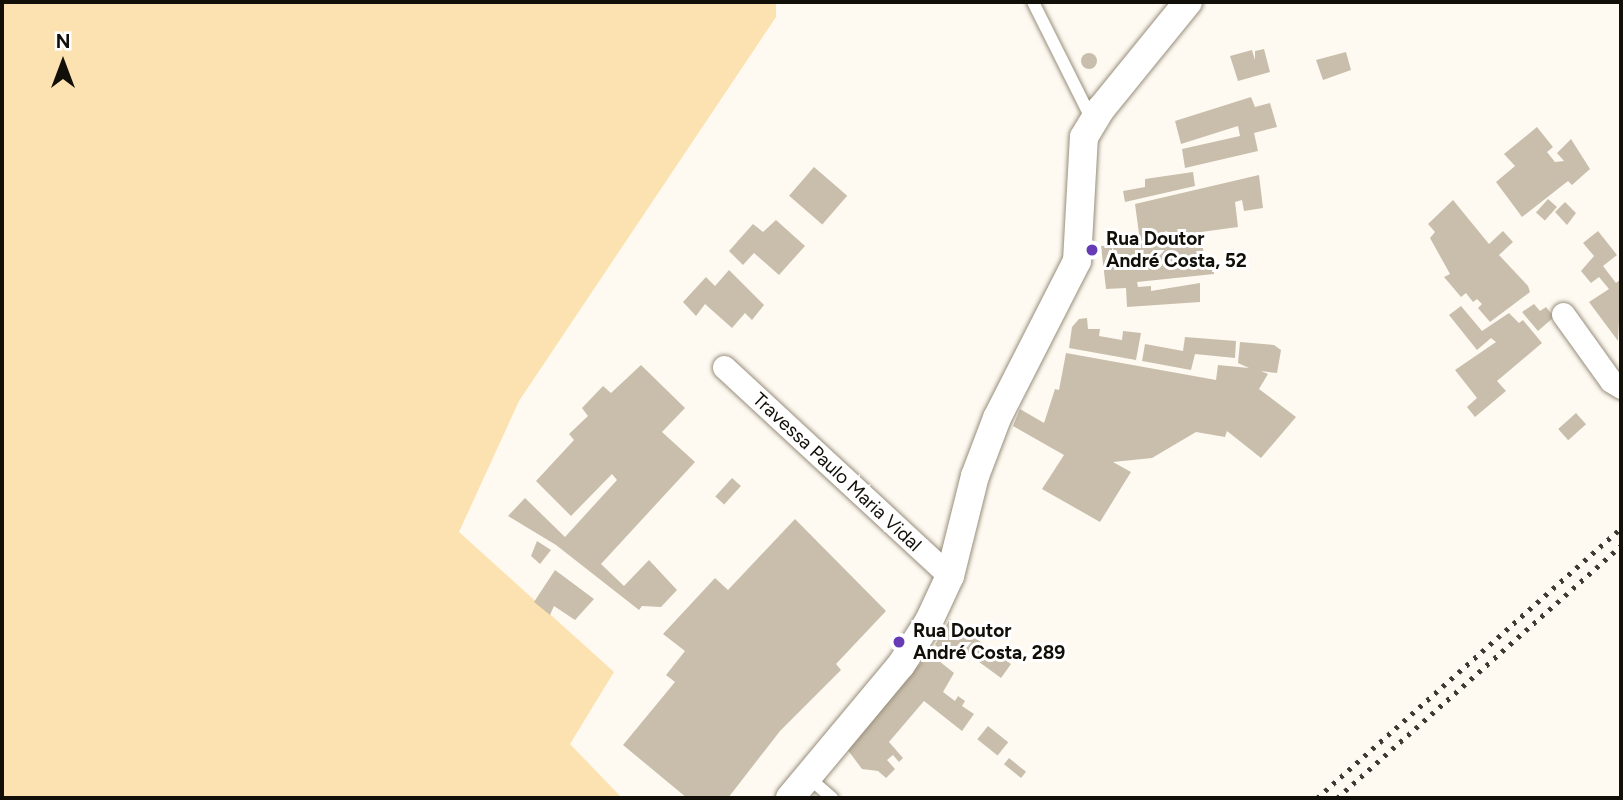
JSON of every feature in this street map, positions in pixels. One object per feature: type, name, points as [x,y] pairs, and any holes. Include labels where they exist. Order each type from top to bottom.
[{"type":"street","points":[[799,788],[901,665],[950,576],[975,476],[997,418],[1077,261],[1082,226],[1079,173],[1084,137],[1188,2]]},
{"type":"street","points":[[1563,314],[1611,381],[1621,387]]},
{"type":"street","name":"Travessa Paulo Maria Vidal","points":[[724,367],[950,576]]},
{"type":"lane","points":[[1033,2],[1093,122]]},
{"type":"lane","points":[[799,788],[832,798]]},
{"type":"shaded area","points":[[2,2],[776,2],[776,17],[519,401],[459,532],[614,672],[570,744],[622,798],[2,798]]},
{"type":"building","points":[[1264,49],[1270,72],[1238,81],[1230,56],[1252,50],[1255,60],[1255,51]]},
{"type":"building","points":[[1346,52],[1351,70],[1323,80],[1316,60]]},
{"type":"building","points":[[1089,53],[1097,61],[1089,69],[1081,61]]},
{"type":"building","points":[[1251,97],[1255,107],[1270,103],[1277,127],[1254,133],[1258,151],[1185,168],[1182,149],[1240,136],[1238,126],[1181,144],[1175,121]]},
{"type":"building","points":[[1537,127],[1553,147],[1547,152],[1555,162],[1564,161],[1557,153],[1571,139],[1590,169],[1572,185],[1568,181],[1522,217],[1496,182],[1515,166],[1504,154]]},
{"type":"building","points":[[814,167],[847,196],[822,225],[789,196]]},
{"type":"building","points":[[1193,172],[1195,186],[1125,202],[1123,191],[1145,187],[1145,179]]},
{"type":"building","points":[[1259,175],[1263,208],[1244,211],[1242,200],[1235,202],[1238,227],[1201,232],[1204,257],[1213,256],[1214,274],[1137,282],[1138,287],[1151,286],[1151,291],[1200,283],[1200,302],[1127,307],[1126,288],[1106,289],[1101,246],[1181,241],[1181,235],[1168,237],[1167,231],[1140,241],[1135,204]]},
{"type":"building","points":[[1548,199],[1557,207],[1545,220],[1536,212]]},
{"type":"building","points":[[1453,200],[1489,244],[1503,231],[1513,242],[1499,255],[1528,286],[1530,292],[1490,322],[1478,308],[1482,304],[1477,299],[1473,302],[1466,293],[1461,297],[1444,277],[1450,274],[1430,238],[1435,232],[1428,224]]},
{"type":"building","points":[[1565,202],[1576,213],[1567,225],[1555,212]]},
{"type":"building","points":[[776,220],[805,246],[779,275],[754,253],[743,265],[729,251],[753,224],[763,232]]},
{"type":"building","points":[[1598,231],[1617,255],[1603,266],[1616,283],[1621,279],[1618,341],[1589,302],[1609,289],[1599,277],[1591,283],[1581,271],[1594,256],[1583,243]]},
{"type":"building","points":[[729,270],[764,305],[752,320],[745,313],[732,328],[705,304],[696,316],[683,302],[706,277],[715,286]]},
{"type":"building","points":[[1534,304],[1540,311],[1546,307],[1554,317],[1538,331],[1522,312]]},
{"type":"building","points":[[1461,306],[1482,331],[1509,313],[1519,323],[1523,320],[1542,343],[1497,381],[1506,391],[1475,417],[1467,407],[1477,398],[1455,370],[1496,342],[1491,338],[1477,350],[1449,315]]},
{"type":"building","points":[[1087,318],[1088,329],[1100,329],[1099,336],[1122,340],[1123,331],[1141,333],[1136,360],[1069,348],[1072,327],[1079,319]]},
{"type":"building","points":[[1185,337],[1236,341],[1235,358],[1195,354],[1191,370],[1142,361],[1145,344],[1183,351]]},
{"type":"building","points":[[1240,342],[1274,345],[1281,350],[1277,373],[1261,371],[1268,374],[1259,389],[1296,417],[1261,458],[1227,431],[1225,437],[1196,432],[1152,458],[1113,462],[1131,472],[1100,522],[1042,489],[1064,455],[1013,426],[1020,409],[1044,423],[1055,389],[1059,390],[1066,353],[1216,380],[1218,365],[1249,368],[1238,363]]},
{"type":"building","points":[[641,365],[685,408],[662,432],[695,462],[601,564],[624,586],[649,560],[677,590],[661,607],[642,606],[639,610],[556,545],[508,516],[525,498],[565,537],[617,480],[612,474],[571,516],[536,481],[574,440],[569,434],[588,416],[582,408],[603,386],[611,393]]},
{"type":"building","points":[[1576,413],[1586,424],[1568,440],[1558,429]]},
{"type":"building","points":[[732,478],[741,486],[724,505],[715,497]]},
{"type":"building","points":[[795,519],[886,611],[836,664],[841,670],[780,731],[728,798],[687,798],[623,745],[675,682],[666,675],[685,651],[663,634],[715,578],[728,590]]},
{"type":"building","points":[[537,541],[551,550],[540,564],[531,556]]},
{"type":"building","points":[[555,570],[594,599],[575,620],[554,606],[550,615],[534,602]]},
{"type":"building","points":[[950,619],[965,630],[957,641],[967,632],[1011,664],[1001,678],[960,648],[953,657],[935,645]]},
{"type":"building","points":[[929,653],[954,673],[943,692],[955,701],[958,696],[965,701],[962,706],[974,714],[962,731],[924,701],[889,742],[903,758],[899,762],[893,755],[887,760],[895,769],[886,778],[878,771],[862,769],[847,749]]},
{"type":"building","points":[[988,726],[1008,742],[998,756],[977,739]]},
{"type":"building","points":[[1009,758],[1026,772],[1021,778],[1004,764]]},
{"type":"railway","points":[[1317,798],[1621,528]]},
{"type":"railway","points":[[1337,798],[1621,546]]},
{"type":"place","name":"Rua Doutor André Costa, 52","points":[[1092,250]]},
{"type":"place","name":"Rua Doutor André Costa, 289","points":[[899,642]]}]
